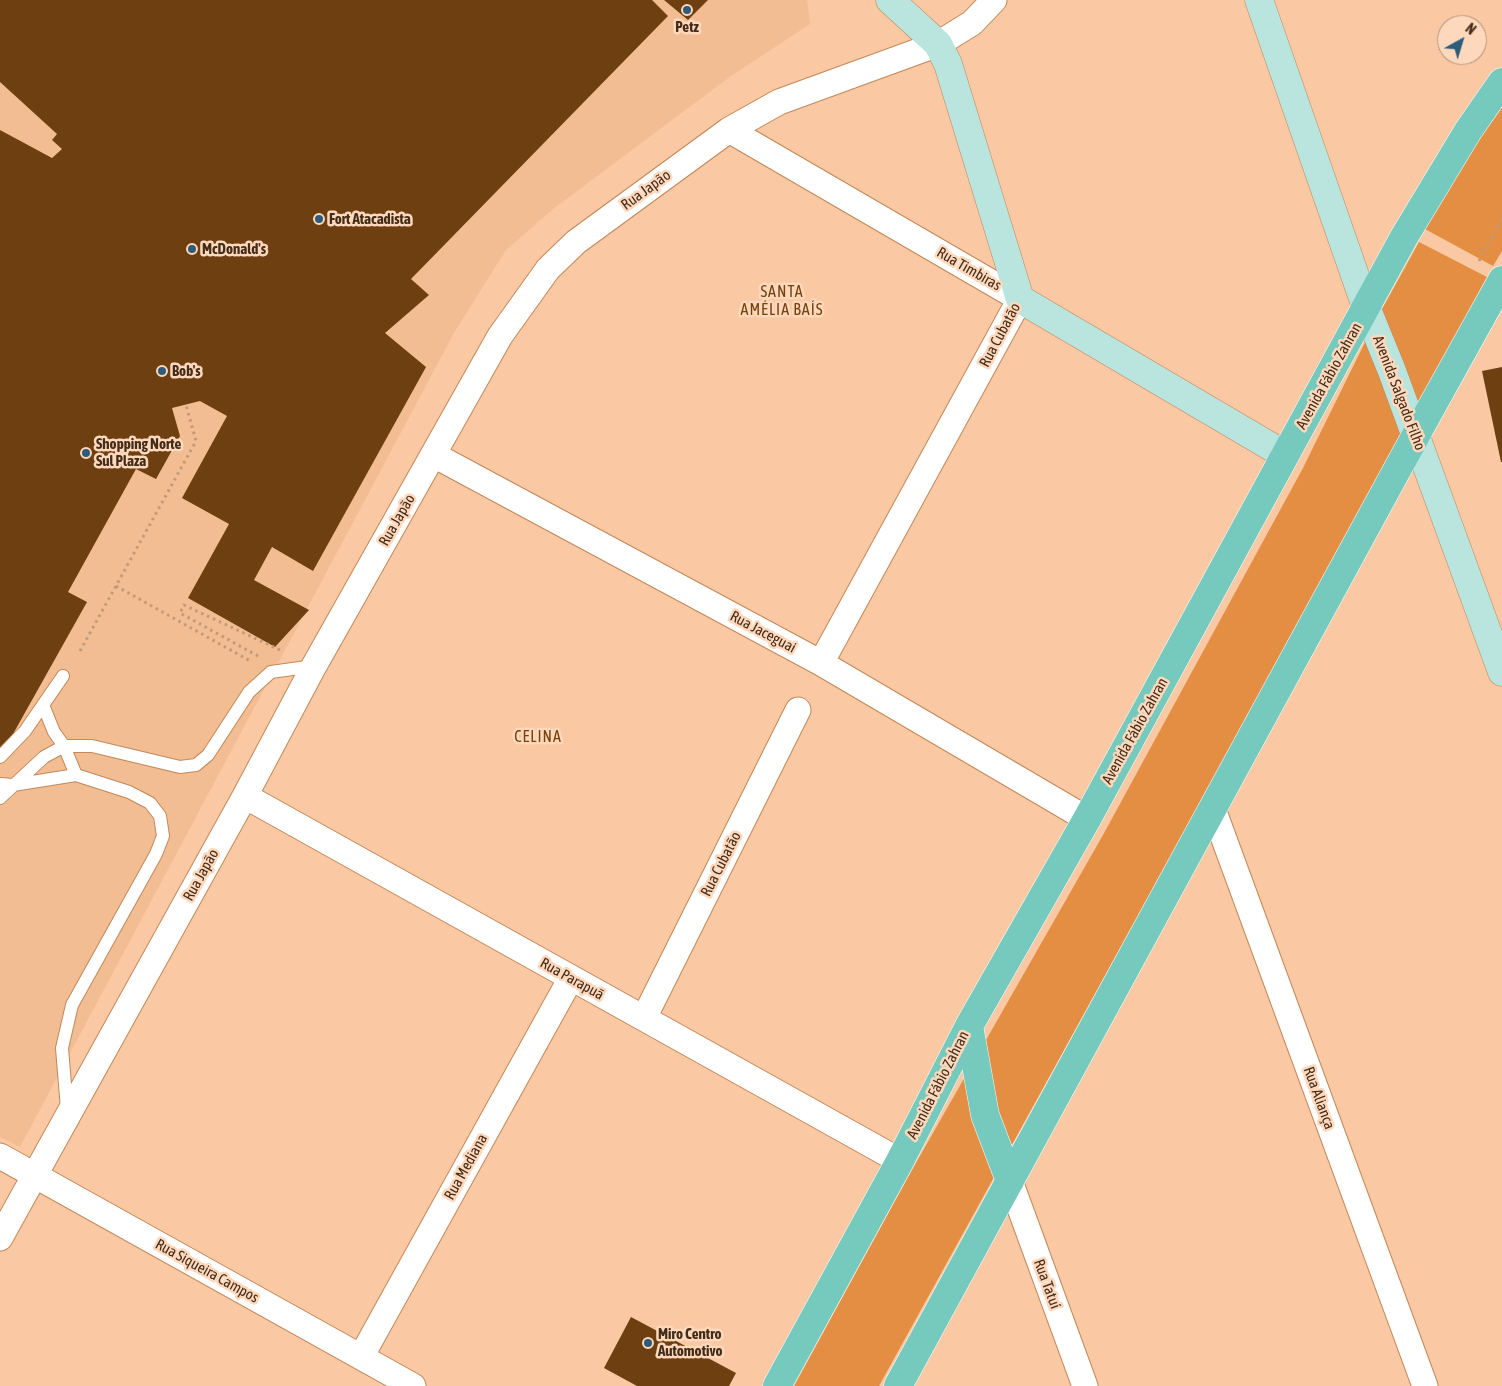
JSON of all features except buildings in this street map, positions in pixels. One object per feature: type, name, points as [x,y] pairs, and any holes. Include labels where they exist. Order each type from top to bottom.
[{"type":"main road","name":"Rua Cubatão","points":[[890,0],[938,44],[948,64],[1020,298]]},
{"type":"main road","name":"Avenida Salgado Filho","points":[[1259,0],[1366,307],[1416,435],[1502,672]]},
{"type":"main road","name":"Avenida Fábio Zahran","points":[[777,1386],[900,1161],[969,1026],[1087,819],[1404,237],[1468,131],[1502,82]]},
{"type":"main road","points":[[898,1386],[1416,435],[1501,285]]},
{"type":"main road","name":"Rua Timbiras","points":[[1020,298],[1285,455]]},
{"type":"main road","points":[[969,1026],[985,1115],[1010,1181]]},
{"type":"street","name":"Rua Japão","points":[[0,1238],[245,796],[314,666],[500,336],[548,269],[576,242],[730,130],[779,102],[938,44],[972,23],[994,0]]},
{"type":"street","name":"Rua Timbiras","points":[[730,130],[1020,298]]},
{"type":"street","name":"Rua Cubatão","points":[[821,663],[1020,298]]},
{"type":"street","name":"Rua Jaceguai","points":[[434,455],[821,663],[1087,819]]},
{"type":"street","name":"Rua Cubatão","points":[[644,1018],[798,710]]},
{"type":"street","name":"Rua Parapuã","points":[[245,796],[900,1161]]},
{"type":"street","name":"Rua Aliança","points":[[1212,810],[1425,1386]]},
{"type":"street","name":"Rua Mediana","points":[[361,1357],[571,978]]},
{"type":"street","name":"Rua Siqueira Campos","points":[[0,1156],[413,1386]]},
{"type":"street","name":"Rua Tatuí","points":[[1010,1181],[1085,1386]]},
{"type":"lane","points":[[0,798],[44,758],[64,746],[92,746],[180,767],[196,765],[208,755],[249,692],[271,672],[314,666]]},
{"type":"lane","points":[[0,757],[25,731],[63,676]]},
{"type":"lane","points":[[43,705],[54,732],[64,746],[76,774]]},
{"type":"lane","points":[[0,784],[13,785],[76,774],[129,792],[150,803],[160,816],[163,836],[156,854],[72,1006],[62,1048],[68,1117]]},
{"type":"path","points":[[80,651],[196,441],[186,405]]},
{"type":"path","points":[[116,586],[256,664]]},
{"type":"path","points":[[260,657],[180,613],[184,605],[314,666]]},
{"type":"shaded area","points":[[0,0],[807,0],[810,24],[731,76],[553,209],[506,250],[455,331],[20,1147],[0,1137]]},
{"type":"shaded area","points":[[1502,99],[1502,251],[1493,266],[1423,228]]},
{"type":"shaded area","points":[[1419,242],[1487,277],[1366,502],[879,1386],[794,1386],[913,1168],[1103,835],[1303,468],[1376,320]]},
{"type":"place","name":"Petz","points":[[687,10]]},
{"type":"place","name":"Fort Atacadista","points":[[319,219]]},
{"type":"place","name":"McDonald's","points":[[192,249]]},
{"type":"place","name":"Bob's","points":[[162,371]]},
{"type":"place","name":"Shopping Norte Sul Plaza","points":[[86,453]]},
{"type":"place","name":"Miro Centro Automotivo","points":[[648,1343]]},
{"type":"district","name":"SANTA AMÉLIA BAÍS","points":[[782,301]]},
{"type":"district","name":"CELINA","points":[[538,737]]}]
